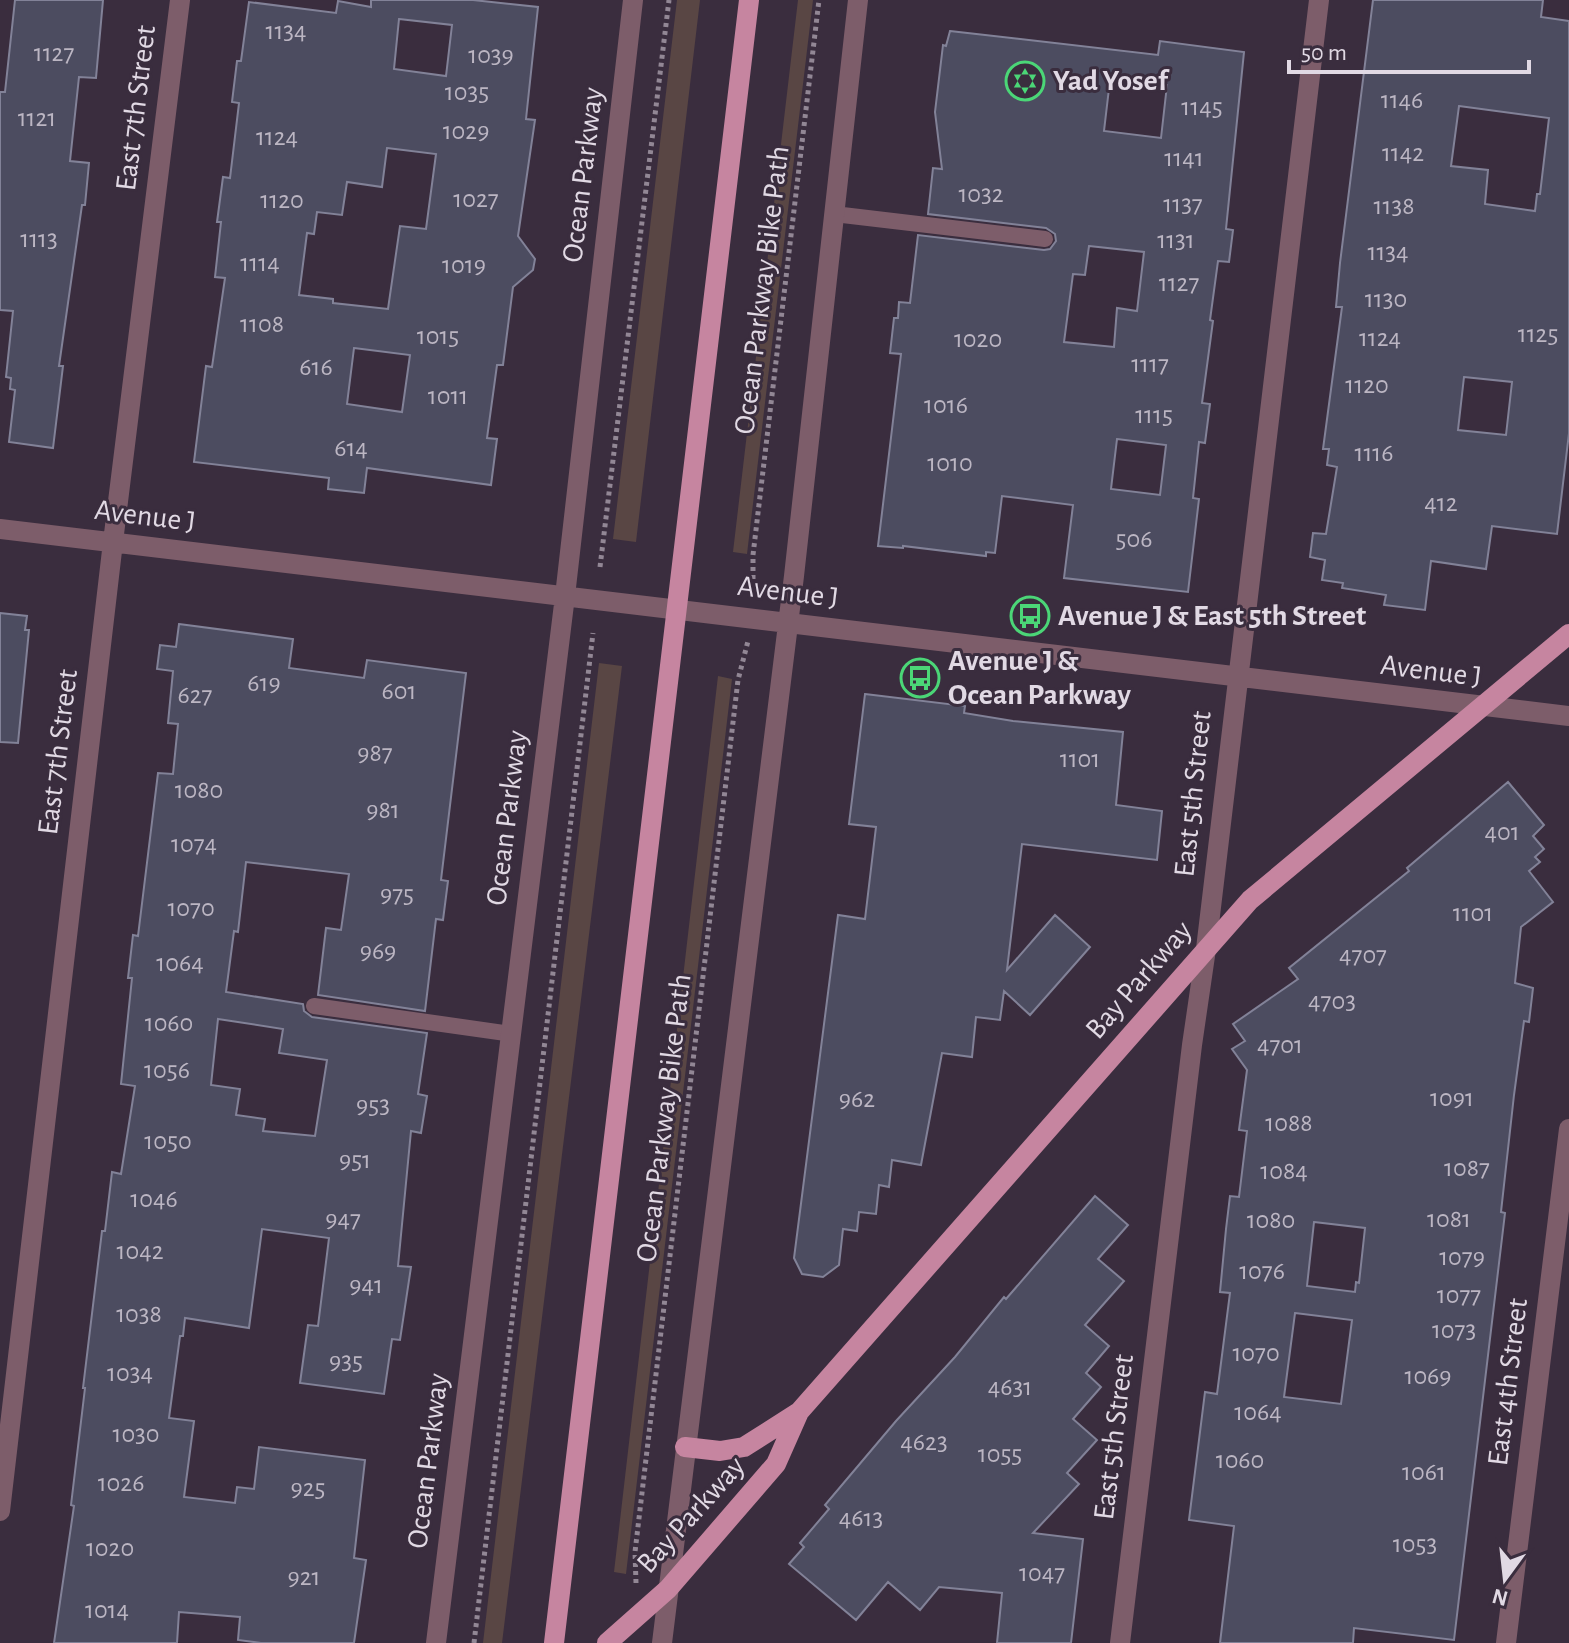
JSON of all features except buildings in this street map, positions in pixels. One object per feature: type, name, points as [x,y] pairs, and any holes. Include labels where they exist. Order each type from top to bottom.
[{"type":"main road","points":[[554,1643],[749,0]]},
{"type":"main road","name":"Bay Parkway","points":[[685,1447],[720,1451],[744,1447],[799,1412],[1250,900],[1569,634]]},
{"type":"main road","name":"Bay Parkway","points":[[607,1643],[668,1589],[776,1464],[799,1412]]},
{"type":"street","name":"East 7th Street","points":[[0,1511],[113,542],[180,0]]},
{"type":"street","name":"Ocean Parkway","points":[[436,1643],[565,596],[633,0]]},
{"type":"street","points":[[662,1643],[788,622],[858,0]]},
{"type":"street","name":"East 5th Street","points":[[1120,1643],[1319,0]]},
{"type":"street","name":"Avenue J","points":[[0,529],[1569,716]]},
{"type":"street","name":"East 4th Street","points":[[1506,1643],[1569,1129]]},
{"type":"lane","points":[[834,214],[1045,239]]},
{"type":"lane","points":[[314,1006],[512,1034]]},
{"type":"path","points":[[600,567],[669,0]]},
{"type":"path","name":"Ocean Parkway Bike Path","points":[[754,586],[753,555],[819,0]]},
{"type":"path","points":[[474,1643],[593,633]]},
{"type":"path","name":"Ocean Parkway Bike Path","points":[[636,1590],[635,1552],[736,696],[746,652]]},
{"type":"shaded area","points":[[677,0],[700,0],[636,542],[613,539]]},
{"type":"shaded area","points":[[798,0],[813,0],[747,554],[733,552]]},
{"type":"shaded area","points":[[599,663],[622,666],[502,1643],[483,1643]]},
{"type":"shaded area","points":[[718,676],[732,679],[626,1574],[614,1572]]},
{"type":"place","name":"Yad Yosef","points":[[1025,81]]},
{"type":"place","name":"Avenue J & East 5th Street","points":[[1030,616]]},
{"type":"place","name":"Avenue J & Ocean Parkway","points":[[920,678]]}]
